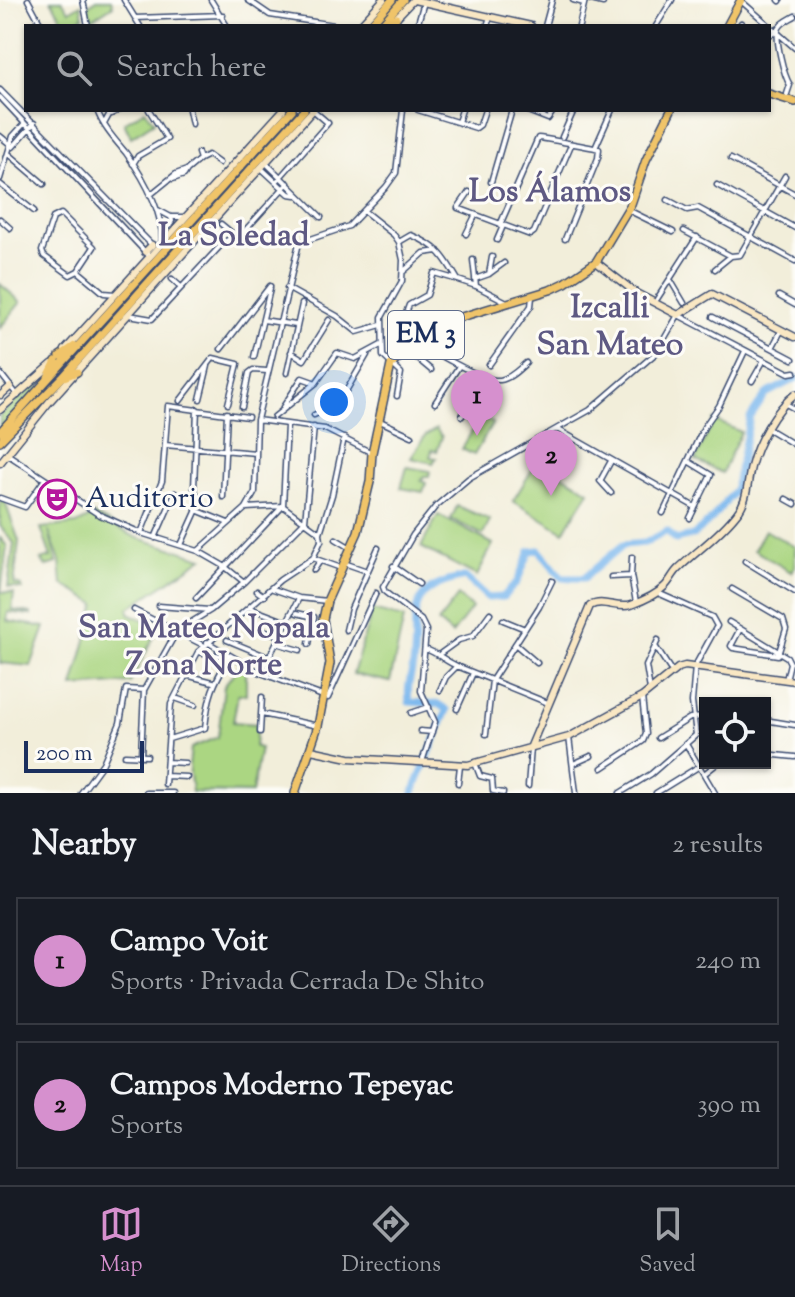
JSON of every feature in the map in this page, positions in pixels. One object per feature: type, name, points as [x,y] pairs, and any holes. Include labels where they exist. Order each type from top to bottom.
[{"type":"main road","points":[[371,24],[392,0]]},
{"type":"main road","points":[[382,24],[403,0]]},
{"type":"main road","points":[[728,24],[740,0]]},
{"type":"main road","points":[[384,24],[396,18]]},
{"type":"main road","points":[[771,95],[795,102]]},
{"type":"main road","points":[[0,432],[290,112]]},
{"type":"main road","points":[[0,441],[60,380],[302,112]]},
{"type":"main road","name":"EM 3","points":[[295,793],[318,726],[330,655],[319,618],[358,532],[391,365],[405,349],[458,318],[565,283],[596,262],[628,210],[646,160],[670,112]]},
{"type":"main road","points":[[282,144],[288,128]]},
{"type":"main road","points":[[254,143],[265,139]]},
{"type":"main road","points":[[43,386],[58,358],[87,338]]},
{"type":"main road","points":[[60,380],[77,372]]},
{"type":"main road","points":[[57,394],[60,380]]},
{"type":"street","points":[[28,0],[41,24]]},
{"type":"street","points":[[83,0],[88,24]]},
{"type":"street","points":[[124,0],[139,24]]},
{"type":"street","points":[[213,0],[227,24]]},
{"type":"street","points":[[248,0],[270,15],[327,24]]},
{"type":"street","points":[[361,24],[383,0]]},
{"type":"street","points":[[390,24],[413,0],[522,24]]},
{"type":"street","points":[[546,24],[552,0]]},
{"type":"street","points":[[573,0],[584,2],[579,24]]},
{"type":"street","points":[[591,0],[603,3]]},
{"type":"street","points":[[657,24],[672,0]]},
{"type":"street","points":[[740,0],[768,24]]},
{"type":"street","points":[[418,24],[424,2]]},
{"type":"street","points":[[135,18],[222,15]]},
{"type":"street","points":[[787,94],[792,86],[783,68],[777,32],[781,24],[795,16]]},
{"type":"street","points":[[488,24],[490,17]]},
{"type":"street","points":[[771,27],[795,48]]},
{"type":"street","points":[[771,34],[777,32]]},
{"type":"street","points":[[0,90],[157,246]]},
{"type":"street","points":[[0,97],[148,254]]},
{"type":"street","points":[[98,112],[133,164],[158,210],[161,224],[157,246]]},
{"type":"street","points":[[98,112],[109,115]]},
{"type":"street","points":[[104,124],[115,112]]},
{"type":"street","points":[[133,164],[138,156],[167,139],[150,112]]},
{"type":"street","points":[[190,112],[192,124]]},
{"type":"street","points":[[2,409],[58,358],[148,254],[187,216],[281,112]]},
{"type":"street","points":[[0,463],[127,315],[311,112]]},
{"type":"street","points":[[276,182],[328,123],[315,112]]},
{"type":"street","points":[[198,551],[246,508],[255,492],[257,420],[299,243],[349,226],[396,173],[403,112]]},
{"type":"street","points":[[425,112],[478,127],[484,112]]},
{"type":"street","points":[[458,122],[461,112]]},
{"type":"street","points":[[491,182],[511,112]]},
{"type":"street","points":[[527,119],[530,112]]},
{"type":"street","points":[[532,112],[548,119],[553,112]]},
{"type":"street","points":[[562,137],[573,112]]},
{"type":"street","points":[[596,146],[611,112]]},
{"type":"street","points":[[32,120],[13,136],[0,179],[34,211]]},
{"type":"street","points":[[0,136],[44,184]]},
{"type":"street","points":[[497,240],[536,141],[541,137],[571,145],[596,146]]},
{"type":"street","points":[[469,192],[458,208],[530,235],[571,145]]},
{"type":"street","points":[[565,239],[598,158],[599,149],[596,146]]},
{"type":"street","points":[[150,195],[176,174],[187,170],[199,156],[208,155],[219,163]]},
{"type":"street","points":[[128,156],[138,156]]},
{"type":"street","points":[[731,159],[795,194]]},
{"type":"street","points":[[263,166],[288,183],[296,195],[321,217]]},
{"type":"street","points":[[263,166],[283,189],[296,195]]},
{"type":"street","points":[[715,269],[731,256],[740,255],[785,176]]},
{"type":"street","points":[[238,238],[288,183]]},
{"type":"street","points":[[717,185],[795,228]]},
{"type":"street","points":[[668,200],[687,210],[698,208],[795,261]]},
{"type":"street","points":[[158,210],[171,217],[187,216]]},
{"type":"street","points":[[628,210],[673,232]]},
{"type":"street","points":[[364,211],[399,242],[404,271],[402,281],[383,312],[381,325],[383,356],[401,373],[397,396]]},
{"type":"street","points":[[56,215],[65,216],[94,247],[78,271],[67,274],[43,253],[43,242],[56,215]]},
{"type":"street","points":[[466,234],[475,216]]},
{"type":"street","points":[[161,224],[169,226],[171,217]]},
{"type":"street","points":[[0,219],[10,228]]},
{"type":"street","points":[[221,224],[238,238]]},
{"type":"street","points":[[684,231],[731,256]]},
{"type":"street","points":[[127,315],[152,319],[225,241],[255,233]]},
{"type":"street","points":[[399,242],[411,235],[432,244],[458,280]]},
{"type":"street","points":[[657,299],[697,237]]},
{"type":"street","points":[[404,271],[424,253],[440,251]]},
{"type":"street","points":[[489,274],[492,257]]},
{"type":"street","points":[[473,260],[476,286]]},
{"type":"street","points":[[596,262],[636,293],[745,351],[795,372]]},
{"type":"street","points":[[475,279],[504,263]]},
{"type":"street","points":[[78,271],[104,293],[116,294]]},
{"type":"street","points":[[507,302],[476,286],[434,273],[427,295],[409,305],[404,314],[418,340],[482,378],[505,380],[526,363]]},
{"type":"street","points":[[172,279],[181,287]]},
{"type":"street","points":[[670,280],[684,303]]},
{"type":"street","points":[[221,349],[270,286],[254,357]]},
{"type":"street","points":[[287,288],[337,316],[357,332],[381,325]]},
{"type":"street","points":[[104,293],[106,305]]},
{"type":"street","points":[[423,764],[435,722],[421,691],[426,630],[407,606],[385,592],[383,587],[413,535],[436,506],[469,478],[590,410],[656,353],[678,315],[712,294],[795,337]]},
{"type":"street","points":[[489,365],[531,306],[531,295]]},
{"type":"street","points":[[779,296],[795,305]]},
{"type":"street","points":[[287,373],[302,304]]},
{"type":"street","points":[[713,317],[793,359]]},
{"type":"street","points":[[263,320],[296,325]]},
{"type":"street","points":[[291,352],[304,360],[329,320]]},
{"type":"street","points":[[772,348],[781,331]]},
{"type":"street","points":[[274,417],[316,383],[337,353],[355,359],[381,345]]},
{"type":"street","points":[[405,349],[431,370]]},
{"type":"street","points":[[663,513],[745,351]]},
{"type":"street","points":[[314,415],[342,398],[368,353]]},
{"type":"street","points":[[180,401],[213,358],[235,362],[238,367],[228,404]]},
{"type":"street","points":[[752,381],[764,360]]},
{"type":"street","points":[[200,399],[208,364]]},
{"type":"street","points":[[435,403],[459,366]]},
{"type":"street","points":[[242,407],[253,370],[267,371]]},
{"type":"street","points":[[0,373],[5,391],[2,409]]},
{"type":"street","points":[[280,413],[302,378],[316,383]]},
{"type":"street","points":[[462,416],[482,378]]},
{"type":"street","points":[[234,383],[246,386]]},
{"type":"street","points":[[0,385],[18,397]]},
{"type":"street","points":[[528,786],[531,746],[590,606],[599,602],[623,607],[657,593],[676,570],[738,513],[745,501],[753,460],[784,403],[795,394]]},
{"type":"street","points":[[784,403],[795,409]]},
{"type":"street","points":[[141,533],[162,481],[166,405],[248,417]]},
{"type":"street","points":[[181,545],[200,503],[194,488],[197,409]]},
{"type":"street","points":[[223,497],[227,413]]},
{"type":"street","points":[[257,420],[325,429],[372,453]]},
{"type":"street","points":[[380,421],[412,436]]},
{"type":"street","points":[[196,598],[283,506],[287,425]]},
{"type":"street","points":[[125,755],[144,756],[144,690],[177,631],[211,610],[244,582],[305,521],[314,427]]},
{"type":"street","points":[[557,429],[695,507]]},
{"type":"street","points":[[768,429],[795,445]]},
{"type":"street","points":[[165,784],[171,704],[186,675],[205,644],[280,580],[313,558],[321,541],[320,533],[344,438]]},
{"type":"street","points":[[165,445],[256,453]]},
{"type":"street","points":[[7,454],[98,514],[141,533],[198,551],[244,582]]},
{"type":"street","points":[[611,461],[600,481],[611,493]]},
{"type":"street","points":[[688,461],[711,475],[690,518]]},
{"type":"street","points":[[0,498],[25,507],[45,479]]},
{"type":"street","points":[[155,538],[175,493]]},
{"type":"street","points":[[786,499],[795,504]]},
{"type":"street","points":[[246,508],[283,506],[320,533]]},
{"type":"street","points":[[196,510],[229,523]]},
{"type":"street","points":[[336,539],[351,548]]},
{"type":"street","points":[[346,630],[351,609],[378,548]]},
{"type":"street","points":[[632,557],[631,576],[636,602]]},
{"type":"street","points":[[313,558],[367,571]]},
{"type":"street","points":[[314,570],[320,561]]},
{"type":"street","points":[[745,561],[795,592]]},
{"type":"street","points":[[393,566],[419,584]]},
{"type":"street","points":[[611,577],[631,576]]},
{"type":"street","points":[[486,734],[492,680],[552,581]]},
{"type":"street","points":[[273,589],[299,598],[327,601]]},
{"type":"street","points":[[732,589],[783,619],[786,629],[779,653],[775,656],[733,648],[731,646],[740,629]]},
{"type":"street","points":[[257,591],[264,596]]},
{"type":"street","points":[[134,610],[261,673],[330,698],[376,593]]},
{"type":"street","points":[[620,793],[651,774],[696,735],[692,702],[695,666],[716,629],[717,622],[657,593]]},
{"type":"street","points":[[261,673],[299,598]]},
{"type":"street","points":[[159,606],[211,610]]},
{"type":"street","points":[[250,608],[287,622]]},
{"type":"street","points":[[297,613],[319,618],[309,644]]},
{"type":"street","points":[[440,654],[459,640],[473,636],[490,613]]},
{"type":"street","points":[[503,620],[525,629]]},
{"type":"street","points":[[729,622],[789,659],[786,680]]},
{"type":"street","points":[[261,629],[280,636]]},
{"type":"street","points":[[227,640],[280,658]]},
{"type":"street","points":[[651,691],[646,666],[658,640]]},
{"type":"street","points":[[276,643],[300,650]]},
{"type":"street","points":[[515,644],[537,663]]},
{"type":"street","points":[[655,646],[670,669]]},
{"type":"street","points":[[425,649],[440,654],[457,666],[548,703]]},
{"type":"street","points":[[198,652],[230,657]]},
{"type":"street","points":[[169,739],[205,728],[213,682],[230,657]]},
{"type":"street","points":[[440,690],[446,677],[457,666]]},
{"type":"street","points":[[311,750],[349,758],[460,766],[569,737],[642,697],[678,668],[695,666],[795,681]]},
{"type":"street","points":[[457,709],[473,673]]},
{"type":"street","points":[[186,675],[213,682]]},
{"type":"street","points":[[81,793],[103,763],[120,723],[126,689],[144,690]]},
{"type":"street","points":[[260,732],[262,697]]},
{"type":"street","points":[[602,768],[643,741],[646,734],[642,697]]},
{"type":"street","points":[[175,698],[195,705]]},
{"type":"street","points":[[411,713],[428,706]]},
{"type":"street","points":[[262,714],[318,726]]},
{"type":"street","points":[[658,738],[699,717]]},
{"type":"street","points":[[771,721],[795,725]]},
{"type":"street","points":[[420,731],[432,732]]},
{"type":"street","points":[[569,737],[576,793]]},
{"type":"street","points":[[656,793],[699,766],[686,744]]},
{"type":"street","points":[[771,755],[795,757]]},
{"type":"street","points":[[573,764],[591,756]]},
{"type":"street","points":[[167,762],[185,763]]},
{"type":"street","points":[[475,763],[480,776],[492,779],[493,791],[503,793]]},
{"type":"street","points":[[458,783],[460,766]]},
{"type":"street","points":[[522,766],[530,768]]},
{"type":"street","points":[[701,769],[713,792]]},
{"type":"street","points":[[704,775],[711,769]]},
{"type":"street","points":[[166,776],[187,777]]},
{"type":"street","points":[[146,793],[173,793]]},
{"type":"green space","points":[[51,0],[62,0],[69,11],[81,4],[83,17],[71,24],[58,24],[61,17]]},
{"type":"green space","points":[[97,0],[111,0],[113,5],[90,20],[88,6]]},
{"type":"green space","points":[[142,112],[146,112],[154,122],[131,137],[124,123]]},
{"type":"green space","points":[[0,284],[21,302],[0,328]]},
{"type":"green space","points":[[43,377],[43,382],[0,430],[0,415]]},
{"type":"green space","points":[[480,417],[493,423],[474,455],[462,449]]},
{"type":"green space","points":[[714,420],[741,432],[722,473],[695,460]]},
{"type":"green space","points":[[436,429],[442,437],[437,451],[432,450],[430,457],[436,458],[433,463],[411,458],[425,436]]},
{"type":"green space","points":[[538,460],[589,491],[564,532],[513,501]]},
{"type":"green space","points":[[407,467],[430,471],[429,476],[424,476],[421,481],[426,483],[423,492],[401,488]]},
{"type":"green space","points":[[0,500],[5,502],[19,541],[14,584],[22,586],[22,589],[8,587],[14,543],[0,526]]},
{"type":"green space","points":[[457,506],[490,520],[483,535],[451,519]]},
{"type":"green space","points":[[94,515],[135,537],[203,558],[129,608],[129,613],[159,627],[130,683],[73,687],[96,604],[62,584],[60,561],[49,531],[57,563],[46,566],[41,560],[51,557],[41,528],[77,524]]},
{"type":"green space","points":[[438,515],[493,544],[477,576],[421,547]]},
{"type":"green space","points":[[765,530],[795,547],[795,566],[791,572],[754,550]]},
{"type":"green space","points":[[0,538],[7,546],[1,592],[14,593],[12,610],[31,613],[8,612],[7,621],[45,627],[31,666],[0,663]]},
{"type":"green space","points":[[458,596],[472,608],[452,634],[438,622]]},
{"type":"green space","points":[[372,610],[404,618],[390,682],[353,674]]},
{"type":"green space","points":[[238,667],[246,670],[246,694],[238,694],[233,722],[257,724],[255,747],[260,748],[252,793],[192,792],[189,766],[191,748],[218,737],[224,686]]},
{"type":"waterway","points":[[413,793],[447,710],[438,704],[409,702],[415,619],[421,598],[430,589],[465,577],[488,598],[503,597],[517,582],[530,551],[539,550],[562,578],[584,578],[623,545],[645,543],[667,531],[676,540],[694,535],[712,519],[735,490],[750,418],[766,394],[795,379]]},
{"type":"place","name":"Campo Voit","points":[[477,436]]},
{"type":"place","name":"Campos Moderno Tepeyac","points":[[551,496]]},
{"type":"place","name":"Auditorio","points":[[57,499]]},
{"type":"district","name":"Los Álamos","points":[[550,193]]},
{"type":"district","name":"La Soledad","points":[[234,237]]},
{"type":"district","name":"Izcalli San Mateo","points":[[610,328]]},
{"type":"district","name":"San Mateo Nopala Zona Norte","points":[[204,648]]}]
